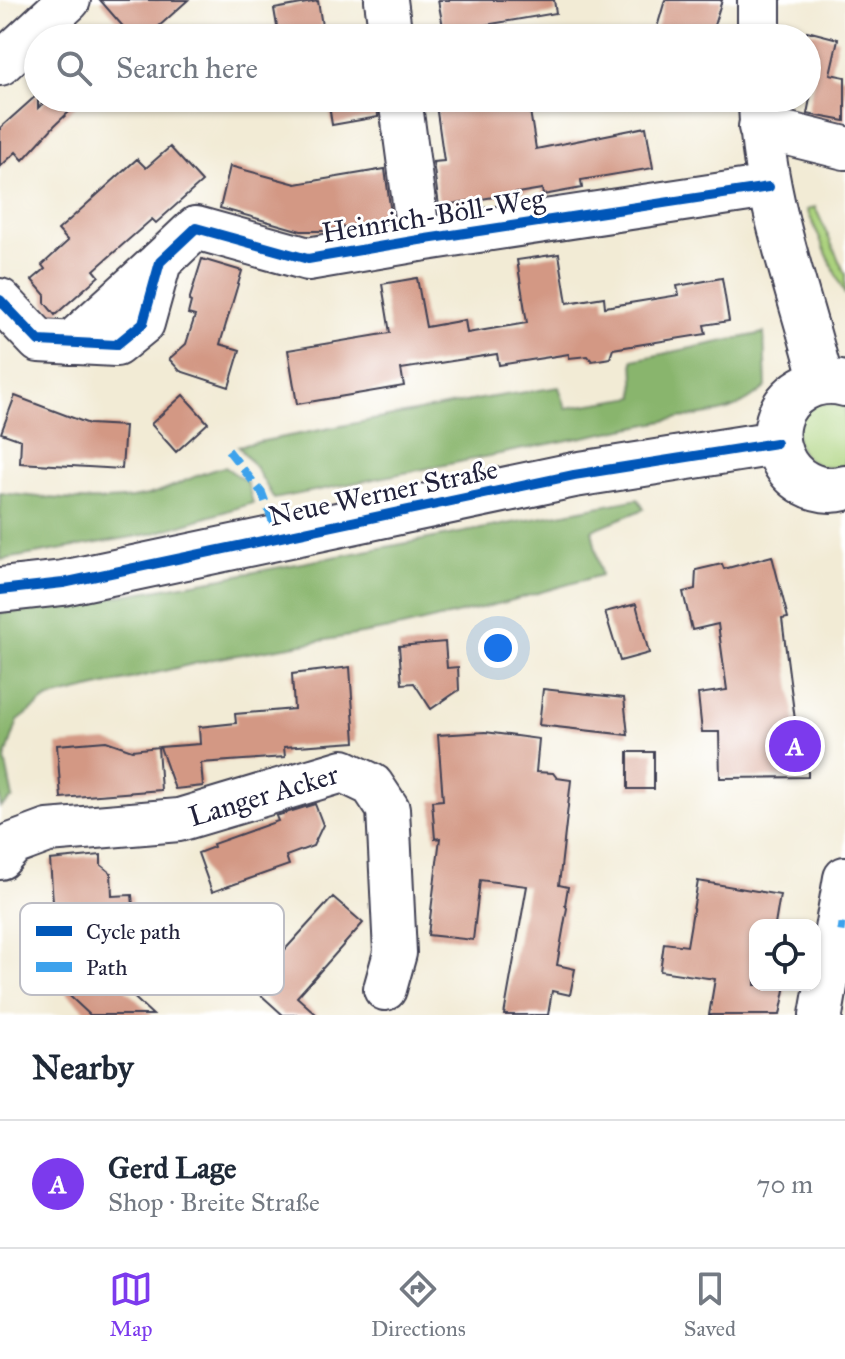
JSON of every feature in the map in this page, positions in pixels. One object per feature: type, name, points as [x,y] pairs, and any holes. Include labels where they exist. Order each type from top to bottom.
[{"type":"main road","points":[[834,383],[809,386],[786,403],[779,415],[776,443],[787,470],[799,480],[812,488],[844,498]]},
{"type":"main road","name":"Neue Werner Straße","points":[[0,590],[63,583],[574,475],[776,443]]},
{"type":"street","points":[[43,24],[69,0]]},
{"type":"street","points":[[386,0],[389,24]]},
{"type":"street","points":[[759,0],[759,24]]},
{"type":"street","points":[[0,64],[24,42]]},
{"type":"street","points":[[402,112],[419,240]]},
{"type":"street","points":[[834,383],[769,187],[760,113],[845,148]]},
{"type":"street","name":"Heinrich-Böll-Weg","points":[[0,300],[39,341],[116,345],[143,323],[160,262],[196,228],[308,259],[769,187]]},
{"type":"street","name":"Langer Acker","points":[[0,858],[13,844],[48,831],[179,820],[343,771],[372,785],[388,809],[395,953],[385,989]]},
{"type":"street","points":[[821,1015],[842,927],[845,878]]},
{"type":"green space","points":[[815,207],[845,274],[845,295],[807,210]]},
{"type":"green space","points":[[764,333],[766,387],[745,402],[715,413],[274,499],[256,468],[238,446],[559,387],[566,408],[635,397],[633,360]]},
{"type":"green space","points":[[818,403],[845,405],[845,465],[817,465],[798,446],[798,422]]},
{"type":"green space","points":[[225,467],[247,482],[253,503],[155,533],[0,560],[0,493],[72,500],[125,499],[153,494]]},
{"type":"green space","points":[[638,499],[644,509],[592,530],[601,575],[402,627],[214,659],[47,699],[18,721],[5,759],[13,798],[0,807],[0,613],[42,609],[218,579]]},
{"type":"building","points":[[100,0],[188,0],[161,24],[121,24]]},
{"type":"building","points":[[438,0],[554,0],[556,13],[491,24],[442,24]]},
{"type":"building","points":[[665,0],[722,0],[714,24],[658,24]]},
{"type":"building","points":[[318,1],[322,24],[277,24],[274,9]]},
{"type":"building","points":[[821,35],[838,39],[830,74],[845,77],[845,121],[807,114],[821,112]]},
{"type":"building","points":[[24,107],[24,112],[69,112],[23,160],[16,152],[0,167],[0,128]]},
{"type":"building","points":[[330,112],[378,112],[378,117],[332,125]]},
{"type":"building","points":[[437,112],[530,112],[536,149],[646,127],[653,168],[581,180],[582,188],[543,195],[542,189],[439,206],[433,162],[444,161]]},
{"type":"building","points":[[170,147],[202,182],[156,223],[152,219],[94,270],[99,276],[55,315],[45,303],[45,295],[32,280],[45,269],[42,265],[68,241],[58,230],[137,159],[146,168]]},
{"type":"building","points":[[230,166],[296,184],[385,169],[390,218],[325,231],[301,231],[220,208]]},
{"type":"building","points":[[559,254],[567,303],[604,297],[605,307],[679,295],[677,286],[722,278],[729,321],[704,325],[706,334],[613,349],[610,358],[592,361],[588,356],[569,358],[569,354],[499,365],[497,354],[401,369],[404,386],[297,404],[288,350],[390,333],[382,284],[417,278],[426,327],[465,320],[467,333],[527,323],[517,260]]},
{"type":"building","points":[[202,259],[242,271],[220,344],[240,350],[229,387],[180,371],[169,359],[186,344],[195,316],[188,314],[189,301]]},
{"type":"building","points":[[183,395],[208,423],[176,452],[151,424]]},
{"type":"building","points":[[15,396],[89,424],[125,426],[122,469],[20,463],[21,440],[1,433]]},
{"type":"building","points":[[772,556],[788,618],[782,619],[795,720],[808,727],[808,777],[720,778],[719,732],[702,732],[698,694],[727,690],[718,624],[692,630],[683,592],[695,589],[696,570],[722,564],[724,569]]},
{"type":"building","points":[[636,604],[649,653],[620,661],[605,612]]},
{"type":"building","points":[[445,642],[447,668],[458,667],[459,690],[431,709],[414,683],[402,684],[399,646]]},
{"type":"building","points":[[350,667],[355,742],[284,747],[285,757],[201,763],[203,786],[175,789],[160,747],[200,744],[199,727],[236,723],[235,714],[294,709],[292,674]]},
{"type":"building","points":[[543,689],[624,698],[628,735],[539,725]]},
{"type":"building","points":[[485,732],[539,739],[536,772],[553,773],[557,778],[571,780],[559,885],[568,887],[567,908],[557,965],[575,969],[570,995],[552,991],[548,1015],[504,1015],[527,886],[480,880],[473,940],[428,935],[440,838],[435,839],[432,801],[443,800],[438,735]]},
{"type":"building","points":[[106,741],[132,750],[158,747],[161,790],[61,798],[57,745]]},
{"type":"building","points":[[628,752],[654,752],[654,789],[628,789]]},
{"type":"building","points":[[315,804],[323,825],[313,846],[286,856],[289,865],[212,892],[198,853],[214,847],[213,844],[278,821],[276,816]]},
{"type":"building","points":[[101,855],[101,865],[111,873],[112,896],[132,895],[133,903],[53,903],[50,860]]},
{"type":"building","points":[[698,881],[780,895],[776,919],[749,919],[749,991],[785,991],[780,1015],[709,1015],[715,979],[660,971],[664,943],[687,946]]},
{"type":"building","points":[[333,897],[363,923],[297,997],[317,1015],[283,1015],[261,995],[284,995],[284,951]]},
{"type":"building","points":[[69,995],[131,995],[153,1015],[90,1015]]},
{"type":"marked path","points":[[228,450],[262,493],[279,538]]},
{"type":"marked path","points":[[838,927],[845,928]]},
{"type":"cycle path","points":[[0,300],[39,341],[116,345],[143,323],[160,262],[196,228],[308,259],[769,187]]},
{"type":"cycle path","points":[[0,590],[63,583],[574,475],[776,443]]},
{"type":"place","name":"Gerd Lage","points":[[795,746]]}]
